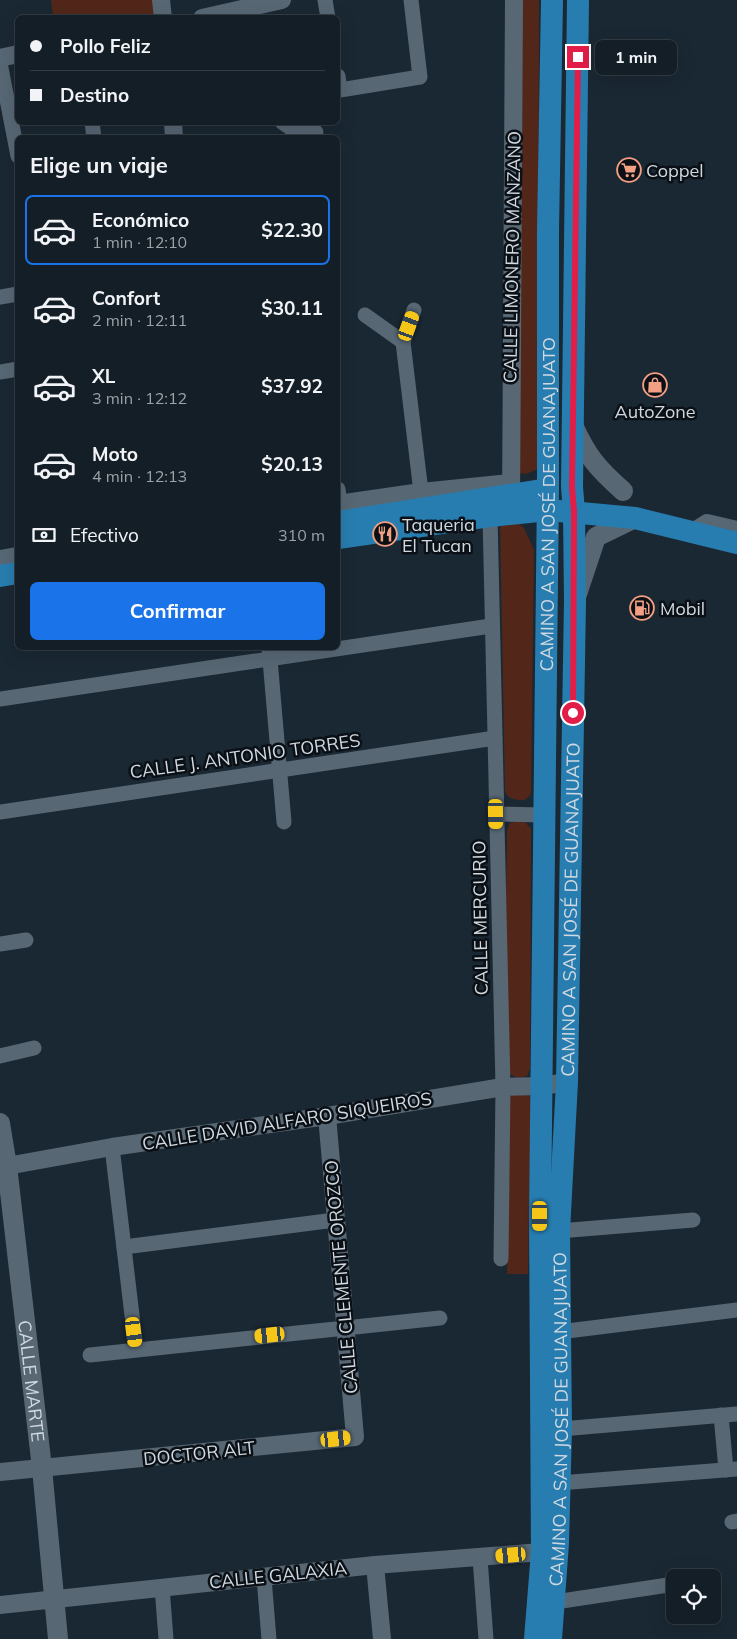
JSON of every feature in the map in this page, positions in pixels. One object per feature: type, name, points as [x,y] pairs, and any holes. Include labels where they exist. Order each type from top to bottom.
[{"type":"main road","name":"CAMINO A SAN JOSÉ DE GUANAJUATO","points":[[552,0],[548,230],[548,500],[540,1216],[550,1553],[554,1602],[552,1639]]},
{"type":"main road","name":"CAMINO A SAN JOSÉ DE GUANAJUATO","points":[[535,1639],[550,1553],[559,1483],[561,1429],[559,1231],[567,1082],[574,601],[572,425],[578,0]]},
{"type":"main road","points":[[572,425],[584,449],[601,472],[623,491]]},
{"type":"main road","points":[[340,505],[548,500],[574,512],[634,518],[737,543]]},
{"type":"main road","points":[[340,538],[505,501]]},
{"type":"main road","points":[[574,601],[596,537],[634,518]]},
{"type":"main road","points":[[0,576],[15,574]]},
{"type":"main road","points":[[0,590],[15,588]]},
{"type":"main road","name":"CALLE MARTE","points":[[0,1123],[7,1166],[42,1468],[58,1639]]},
{"type":"main road","points":[[540,1216],[546,1230],[547,1327],[552,1332],[559,1332]]},
{"type":"street","points":[[161,0],[163,15]]},
{"type":"street","points":[[227,15],[244,13],[282,0]]},
{"type":"street","points":[[325,0],[328,15]]},
{"type":"street","points":[[340,90],[420,77],[411,0]]},
{"type":"street","name":"CALLE LIMONERO MANZANO","points":[[505,501],[514,0]]},
{"type":"street","points":[[0,58],[15,55]]},
{"type":"street","points":[[0,63],[15,140]]},
{"type":"street","points":[[286,125],[292,129],[316,132]]},
{"type":"street","points":[[0,296],[15,294]]},
{"type":"street","points":[[414,310],[403,342],[421,492]]},
{"type":"street","points":[[365,315],[403,342]]},
{"type":"street","points":[[0,372],[15,370]]},
{"type":"street","points":[[340,505],[421,492],[505,501]]},
{"type":"street","name":"CALLE MERCURIO","points":[[501,1259],[503,1087],[492,626],[505,501]]},
{"type":"street","points":[[693,532],[707,523],[737,530]]},
{"type":"street","points":[[0,559],[15,556]]},
{"type":"street","points":[[340,644],[492,626]]},
{"type":"street","points":[[0,699],[294,650]]},
{"type":"street","points":[[269,653],[284,822]]},
{"type":"street","name":"CALLE J. ANTONIO TORRES","points":[[0,812],[495,738]]},
{"type":"street","points":[[496,814],[545,815]]},
{"type":"street","points":[[0,944],[26,940]]},
{"type":"street","points":[[0,1056],[34,1048]]},
{"type":"street","name":"CALLE DAVID ALFARO SIQUEIROS","points":[[7,1166],[112,1147],[327,1116],[503,1087],[542,1086],[567,1082]]},
{"type":"street","name":"CALLE CLEMENTE OROZCO","points":[[327,1116],[355,1437]]},
{"type":"street","points":[[112,1147],[136,1349]]},
{"type":"street","points":[[124,1247],[336,1220]]},
{"type":"street","points":[[559,1231],[693,1220]]},
{"type":"street","points":[[559,1332],[737,1310]]},
{"type":"street","points":[[90,1355],[440,1318]]},
{"type":"street","points":[[561,1429],[737,1414]]},
{"type":"street","points":[[559,1483],[732,1469],[721,1415]]},
{"type":"street","name":"DOCTOR ALT","points":[[0,1472],[355,1437]]},
{"type":"street","name":"CALLE GALAXIA","points":[[0,1605],[375,1565],[550,1553]]},
{"type":"street","points":[[480,1558],[486,1639]]},
{"type":"street","points":[[375,1565],[382,1639]]},
{"type":"street","points":[[264,1578],[269,1639]]},
{"type":"street","points":[[554,1602],[666,1585]]},
{"type":"street","points":[[162,1587],[166,1639]]},
{"type":"shaded area","points":[[51,0],[157,0],[159,15],[53,15]]},
{"type":"shaded area","points":[[522,0],[539,0],[538,469],[526,474],[518,473]]},
{"type":"shaded area","points":[[513,519],[524,528],[534,550],[531,794],[525,800],[511,798],[505,792],[500,522]]},
{"type":"shaded area","points":[[525,822],[531,829],[530,1069],[527,1076],[517,1078],[510,1074],[508,1065],[506,900],[507,830],[510,823]]},
{"type":"shaded area","points":[[525,1087],[531,1099],[528,1274],[507,1274],[510,1095]]},
{"type":"place","name":"Coppel","points":[[629,170]]},
{"type":"place","name":"AutoZone","points":[[655,385]]},
{"type":"place","name":"Taqueria El Tucan","points":[[385,534]]},
{"type":"place","name":"Mobil","points":[[642,608]]},
{"type":"route","points":[[573,713],[574,512],[572,487],[578,57]]}]
